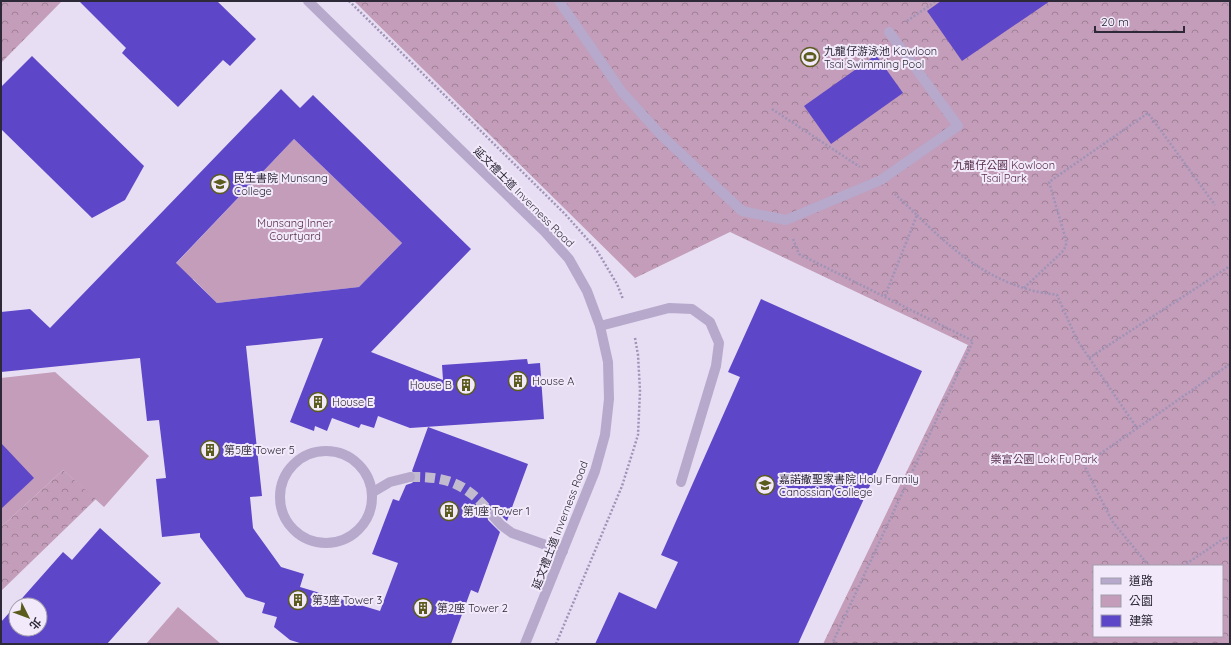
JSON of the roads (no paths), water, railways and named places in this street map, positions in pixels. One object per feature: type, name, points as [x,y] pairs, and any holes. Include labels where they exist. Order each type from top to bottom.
[{"type":"street","name":"延文禮士道 Inverness Road","points":[[308,1],[545,232],[569,259],[587,291],[600,326],[608,362],[609,398],[605,435],[595,470],[525,644]]},
{"type":"street","points":[[559,1],[622,92],[661,136],[742,211],[786,220],[881,180],[958,126],[889,32]]},
{"type":"street","points":[[600,326],[669,308],[692,309],[710,322],[719,343],[716,366],[680,482]]},
{"type":"street","points":[[373,492],[364,470],[354,460],[341,452],[326,450],[311,453],[298,460],[287,470],[281,484],[279,499],[282,514],[290,528],[303,538],[318,543],[334,543],[349,538],[361,528],[369,514],[373,492],[390,482],[410,477]]},
{"type":"street","points":[[493,516],[501,525],[512,532],[563,552]]},
{"type":"tunnel","points":[[410,477],[436,478],[457,484],[475,497],[493,516]]},
{"type":"place","name":"九龍仔游泳池 Kowloon Tsai Swimming Pool","points":[[810,57]]},
{"type":"place","name":"民生書院 Munsang College","points":[[220,184]]},
{"type":"place","name":"House A","points":[[518,381]]},
{"type":"place","name":"House B","points":[[466,385]]},
{"type":"place","name":"House E","points":[[318,402]]},
{"type":"place","name":"第5座 Tower 5","points":[[210,450]]},
{"type":"place","name":"嘉諾撒聖家書院 Holy Family Canossian College","points":[[765,485]]},
{"type":"place","name":"第1座 Tower 1","points":[[449,511]]},
{"type":"place","name":"第3座 Tower 3","points":[[298,600]]},
{"type":"place","name":"第2座 Tower 2","points":[[423,608]]},
{"type":"park label","name":"九龍仔公園 Kowloon Tsai Park","points":[[1004,171]]},
{"type":"park label","name":"Munsang Inner Courtyard","points":[[295,229]]},
{"type":"park label","name":"樂富公園 Lok Fu Park","points":[[1044,459]]}]
